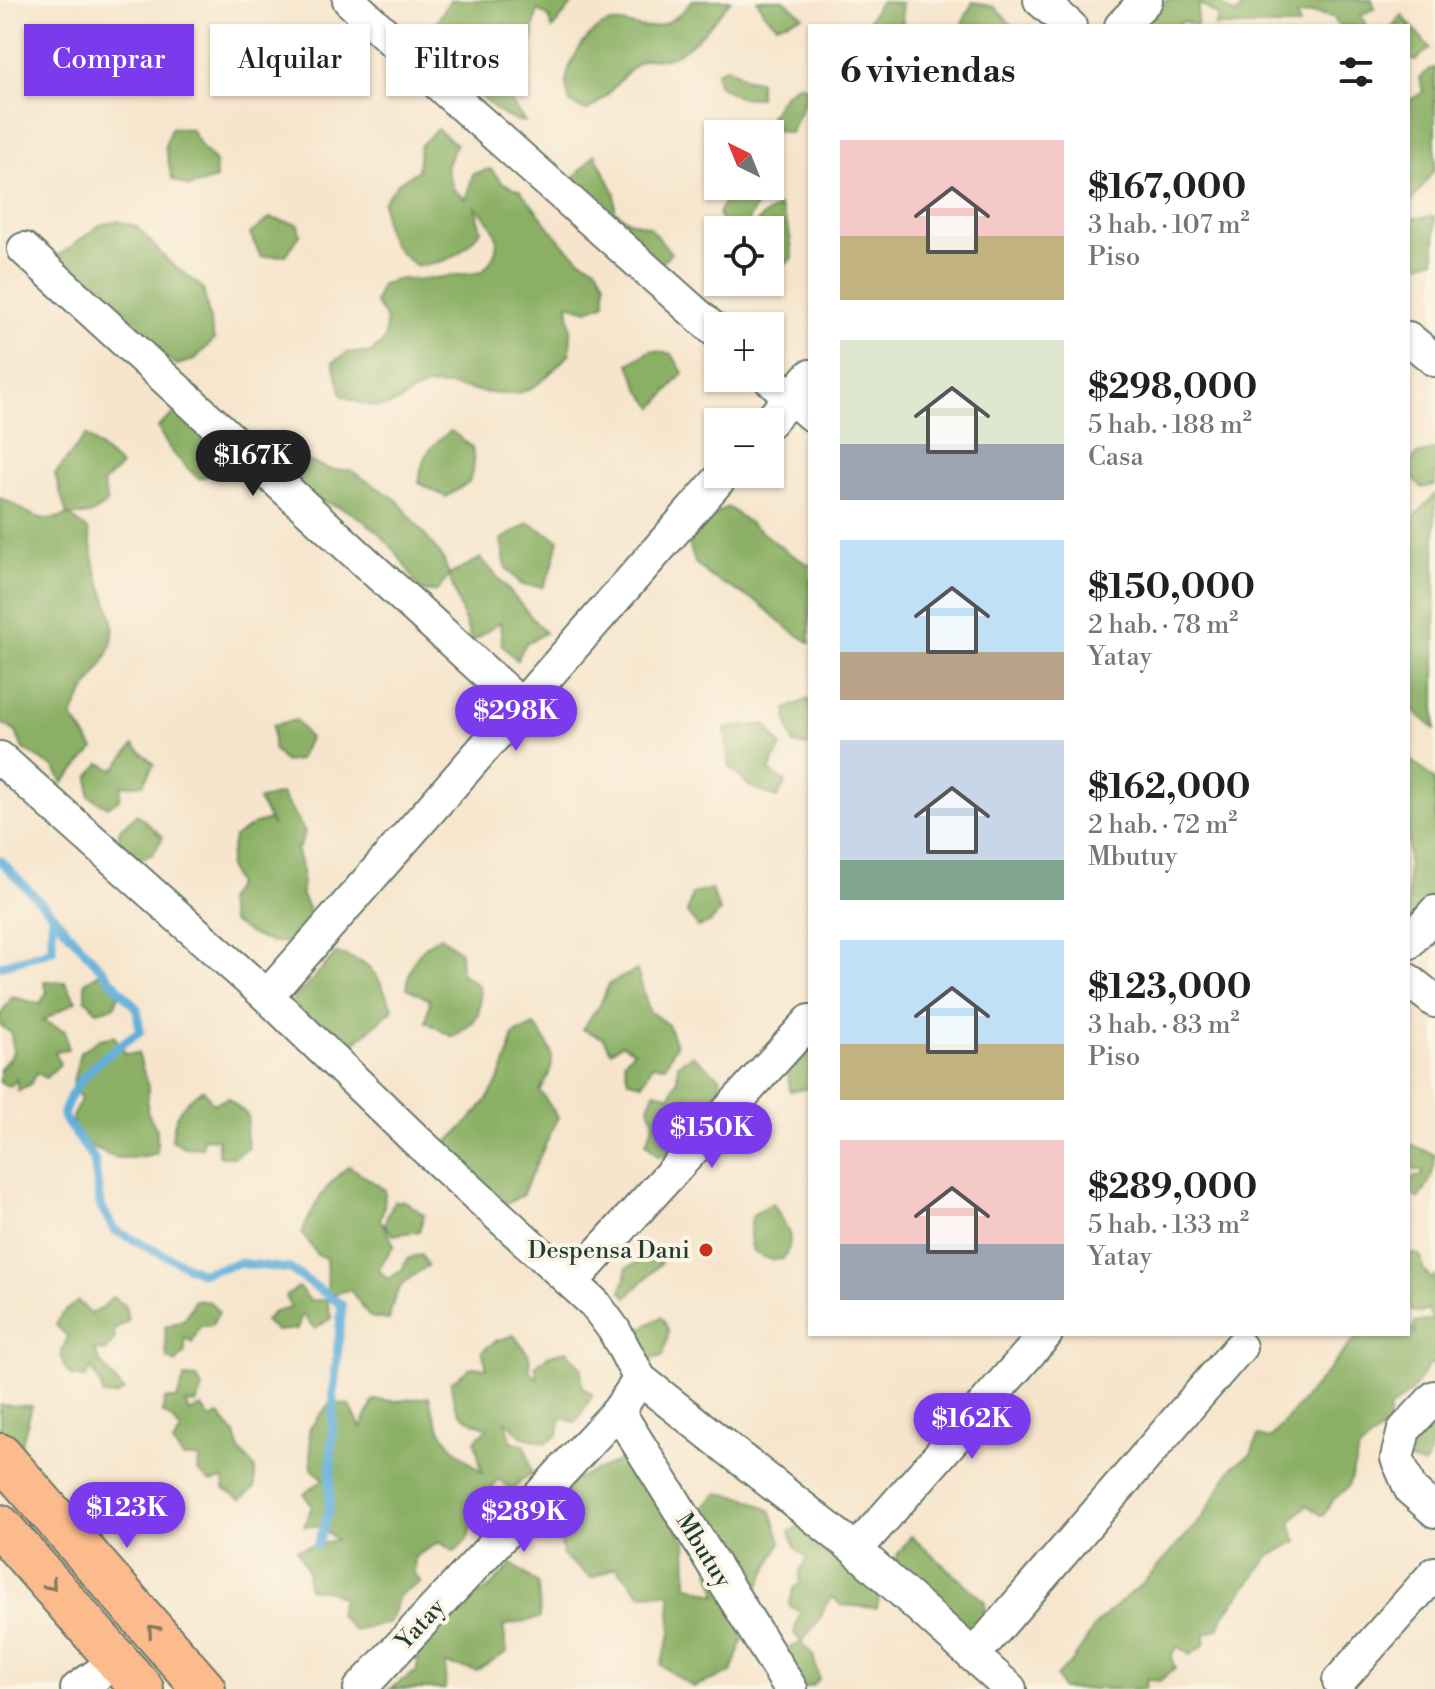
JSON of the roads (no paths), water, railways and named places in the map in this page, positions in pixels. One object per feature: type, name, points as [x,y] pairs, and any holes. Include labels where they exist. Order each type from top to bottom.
[{"type":"main road","points":[[0,1455],[204,1689]]},
{"type":"main road","points":[[0,1526],[130,1675]]},
{"type":"street","points":[[349,0],[447,92],[704,321]]},
{"type":"street","points":[[1040,0],[1068,24]]},
{"type":"street","points":[[1123,24],[1146,0]]},
{"type":"street","points":[[24,249],[521,705]]},
{"type":"street","points":[[1410,340],[1435,360]]},
{"type":"street","points":[[781,408],[795,391]]},
{"type":"street","points":[[267,996],[712,488]]},
{"type":"street","points":[[0,758],[267,996],[416,1140],[595,1304],[614,1330],[640,1379],[856,1550],[1010,1689]]},
{"type":"street","points":[[1410,941],[1435,912]]},
{"type":"street","points":[[1410,982],[1435,1001]]},
{"type":"street","points":[[572,1282],[808,1023]]},
{"type":"street","points":[[856,1550],[1044,1336]]},
{"type":"street","points":[[973,1656],[1240,1347]]},
{"type":"street","name":"Yatay","points":[[360,1689],[618,1411],[640,1379]]},
{"type":"street","points":[[1435,1397],[1404,1430],[1397,1458],[1411,1490],[1435,1511]]},
{"type":"street","name":"Mbutuy","points":[[618,1411],[791,1689]]},
{"type":"street","points":[[1339,1681],[1435,1573]]},
{"type":"street","points":[[77,1689],[130,1675]]},
{"type":"waterway","points":[[0,860],[52,914],[52,950],[0,966]]},
{"type":"waterway","points":[[52,914],[137,1009],[140,1031],[104,1057],[83,1078],[67,1103],[63,1117],[94,1159],[100,1204],[114,1230],[201,1273],[239,1263],[290,1269],[342,1305],[334,1389],[329,1512],[317,1545]]},
{"type":"place","name":"Despensa Dani","points":[[706,1250]]}]
